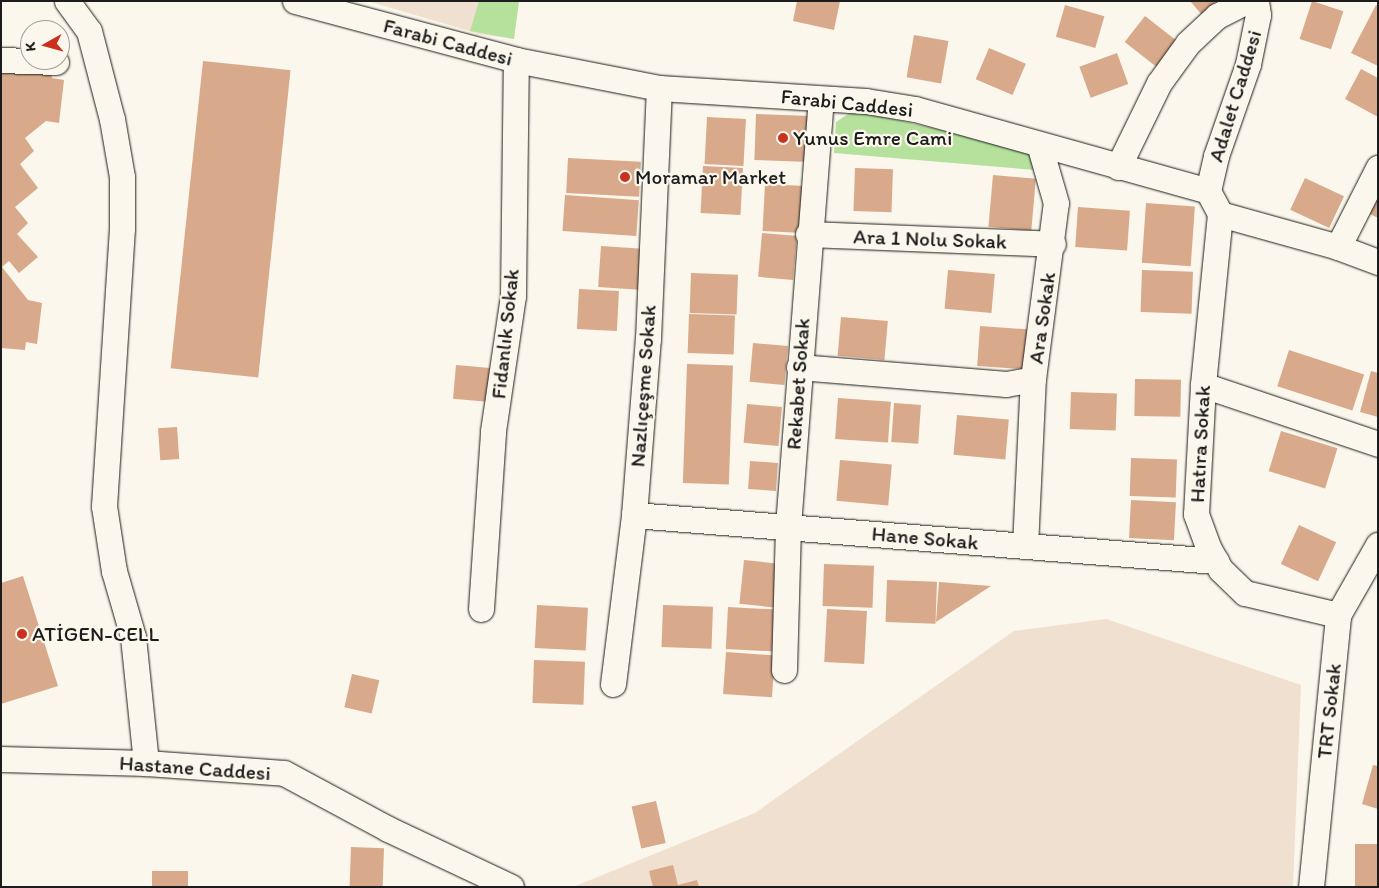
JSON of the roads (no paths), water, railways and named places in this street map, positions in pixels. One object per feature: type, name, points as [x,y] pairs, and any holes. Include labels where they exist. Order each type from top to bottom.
[{"type":"street","points":[[67,1],[89,31],[112,119],[122,178],[122,228],[104,506],[114,571],[133,637],[146,764]]},
{"type":"street","name":"Farabi Caddesi","points":[[297,1],[516,60],[659,88],[821,98],[915,109],[1208,191]]},
{"type":"street","points":[[1118,167],[1159,83],[1188,43],[1217,16],[1246,1]]},
{"type":"street","name":"Adalet Caddesi","points":[[1208,191],[1216,156],[1248,64],[1258,15],[1256,1]]},
{"type":"street","points":[[1,60],[20,61]]},
{"type":"street","name":"Fidanlık Sokak","points":[[481,609],[493,431],[513,296],[516,60]]},
{"type":"street","name":"Nazlıçeşme Sokak","points":[[613,684],[634,515],[648,339],[659,88]]},
{"type":"street","name":"Rekabet Sokak","points":[[784,670],[788,526],[808,234],[821,98]]},
{"type":"street","name":"Ara Sokak","points":[[799,367],[1006,384],[1033,378],[1056,203],[1039,144]]},
{"type":"street","points":[[1338,247],[1378,168]]},
{"type":"street","points":[[1208,191],[1220,214],[1338,247],[1378,262]]},
{"type":"street","name":"Hatıra Sokak","points":[[1220,214],[1203,385],[1196,514],[1216,561],[1245,593],[1338,615]]},
{"type":"street","name":"Ara 1 Nolu Sokak","points":[[808,234],[1052,244]]},
{"type":"street","points":[[1025,546],[1033,378]]},
{"type":"street","points":[[1203,385],[1378,444]]},
{"type":"street","name":"Hane Sokak","points":[[634,515],[1216,561]]},
{"type":"street","name":"TRT Sokak","points":[[1312,887],[1338,615],[1378,545]]},
{"type":"street","name":"Hastane Caddesi","points":[[1,759],[146,764],[284,773],[388,829],[511,887]]},
{"type":"place","name":"Yunus Emre Cami","points":[[783,138]]},
{"type":"place","name":"Moramar Market","points":[[625,177]]},
{"type":"place","name":"ATİGEN-CELL","points":[[22,634]]}]
